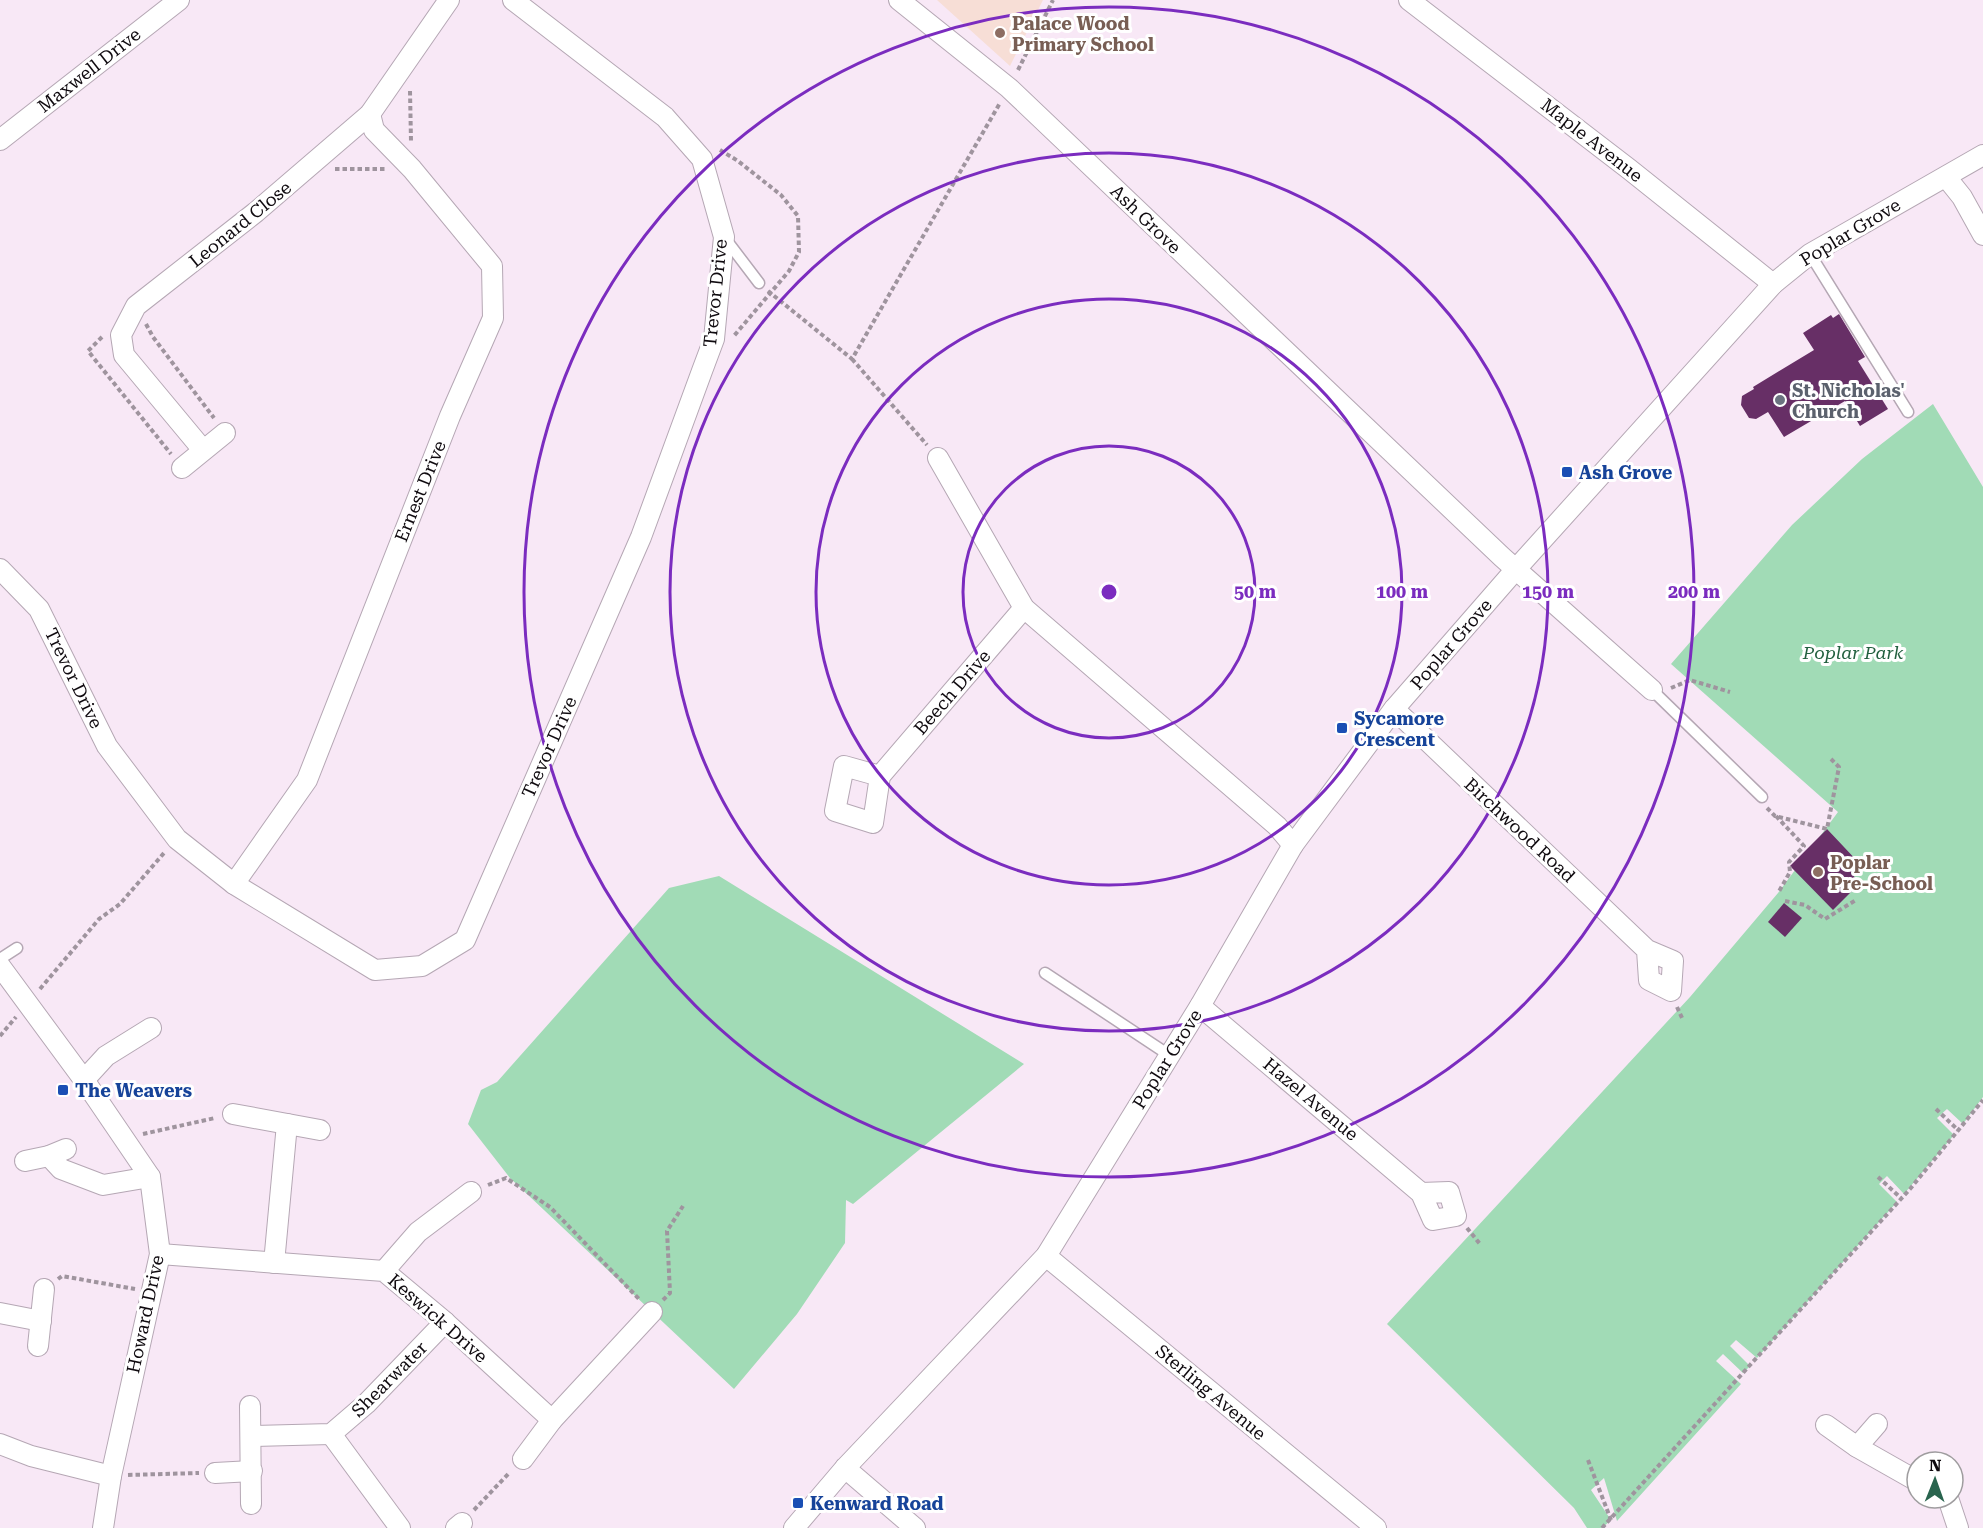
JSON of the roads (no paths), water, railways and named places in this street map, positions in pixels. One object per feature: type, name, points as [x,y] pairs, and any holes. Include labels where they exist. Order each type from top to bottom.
[{"type":"street","name":"Maxwell Drive","points":[[0,140],[179,0]]},
{"type":"street","name":"Leonard Close","points":[[203,450],[124,355],[121,335],[136,306],[256,212],[370,114],[449,0]]},
{"type":"street","name":"Trevor Drive","points":[[0,569],[39,609],[107,746],[177,839],[234,884],[375,970],[422,966],[465,940],[641,537],[714,339],[724,237],[702,159],[665,117],[513,0]]},
{"type":"street","name":"Ash Grove","points":[[899,0],[1009,88],[1516,569]]},
{"type":"street","name":"Maple Avenue","points":[[1410,0],[1629,169],[1773,284]]},
{"type":"street","name":"Ernest Drive","points":[[234,884],[307,780],[450,416],[493,318],[492,266],[412,169],[374,130],[370,114]]},
{"type":"street","name":"Poplar Grove","points":[[795,1528],[845,1468],[1046,1256],[1200,1006],[1293,845],[1394,709],[1516,569],[1773,284],[1810,254],[1983,155]]},
{"type":"street","points":[[1946,177],[1962,197],[1983,235]]},
{"type":"street","points":[[182,468],[225,433]]},
{"type":"street","points":[[938,458],[1023,608],[1277,826],[1293,845]]},
{"type":"street","points":[[1516,569],[1655,693]]},
{"type":"street","name":"Beech Drive","points":[[880,776],[1023,608]]},
{"type":"street","name":"Birchwood Road","points":[[1394,709],[1647,950]]},
{"type":"street","name":"Howard Drive","points":[[0,966],[84,1080],[150,1177],[160,1254],[111,1476],[103,1528]]},
{"type":"street","name":"Hazel Avenue","points":[[1200,1006],[1421,1193]]},
{"type":"street","points":[[84,1080],[106,1056],[152,1028]]},
{"type":"street","points":[[233,1114],[320,1131]]},
{"type":"street","points":[[274,1263],[287,1124]]},
{"type":"street","points":[[25,1161],[57,1152],[61,1169],[103,1185],[150,1177]]},
{"type":"street","points":[[384,1271],[418,1232],[471,1192]]},
{"type":"street","name":"Keswick Drive","points":[[160,1254],[384,1271],[445,1322],[552,1420]]},
{"type":"street","name":"Sterling Avenue","points":[[1046,1256],[1362,1524]]},
{"type":"street","points":[[38,1346],[44,1289]]},
{"type":"street","points":[[523,1459],[552,1420],[652,1312]]},
{"type":"street","points":[[0,1313],[41,1321]]},
{"type":"street","name":"Shearwater","points":[[331,1434],[366,1404],[445,1322]]},
{"type":"street","points":[[250,1406],[251,1504]]},
{"type":"street","points":[[1857,1447],[1878,1424]]},
{"type":"street","points":[[1826,1425],[1857,1447],[1905,1473]]},
{"type":"street","points":[[252,1436],[331,1434],[400,1528]]},
{"type":"street","points":[[0,1444],[31,1456],[111,1476]]},
{"type":"street","points":[[845,1468],[915,1528]]},
{"type":"street","points":[[214,1473],[252,1471]]},
{"type":"street","points":[[1952,1510],[1959,1528]]},
{"type":"lane","points":[[724,237],[759,283]]},
{"type":"lane","points":[[1810,254],[1908,411]]},
{"type":"lane","points":[[1655,693],[1762,797]]},
{"type":"lane","points":[[0,959],[17,948]]},
{"type":"lane","points":[[1045,973],[1169,1056]]},
{"type":"place","name":"Palace Wood Primary School","points":[[1000,33]]},
{"type":"place","name":"St. Nicholas' Church","points":[[1780,400]]},
{"type":"place","name":"Ash Grove","points":[[1567,472]]},
{"type":"place","name":"Sycamore Crescent","points":[[1342,728]]},
{"type":"place","name":"Poplar Pre-School","points":[[1818,872]]},
{"type":"place","name":"The Weavers","points":[[63,1090]]},
{"type":"place","name":"Kenward Road","points":[[798,1503]]},
{"type":"park label","name":"Poplar Park","points":[[1853,652]]}]
